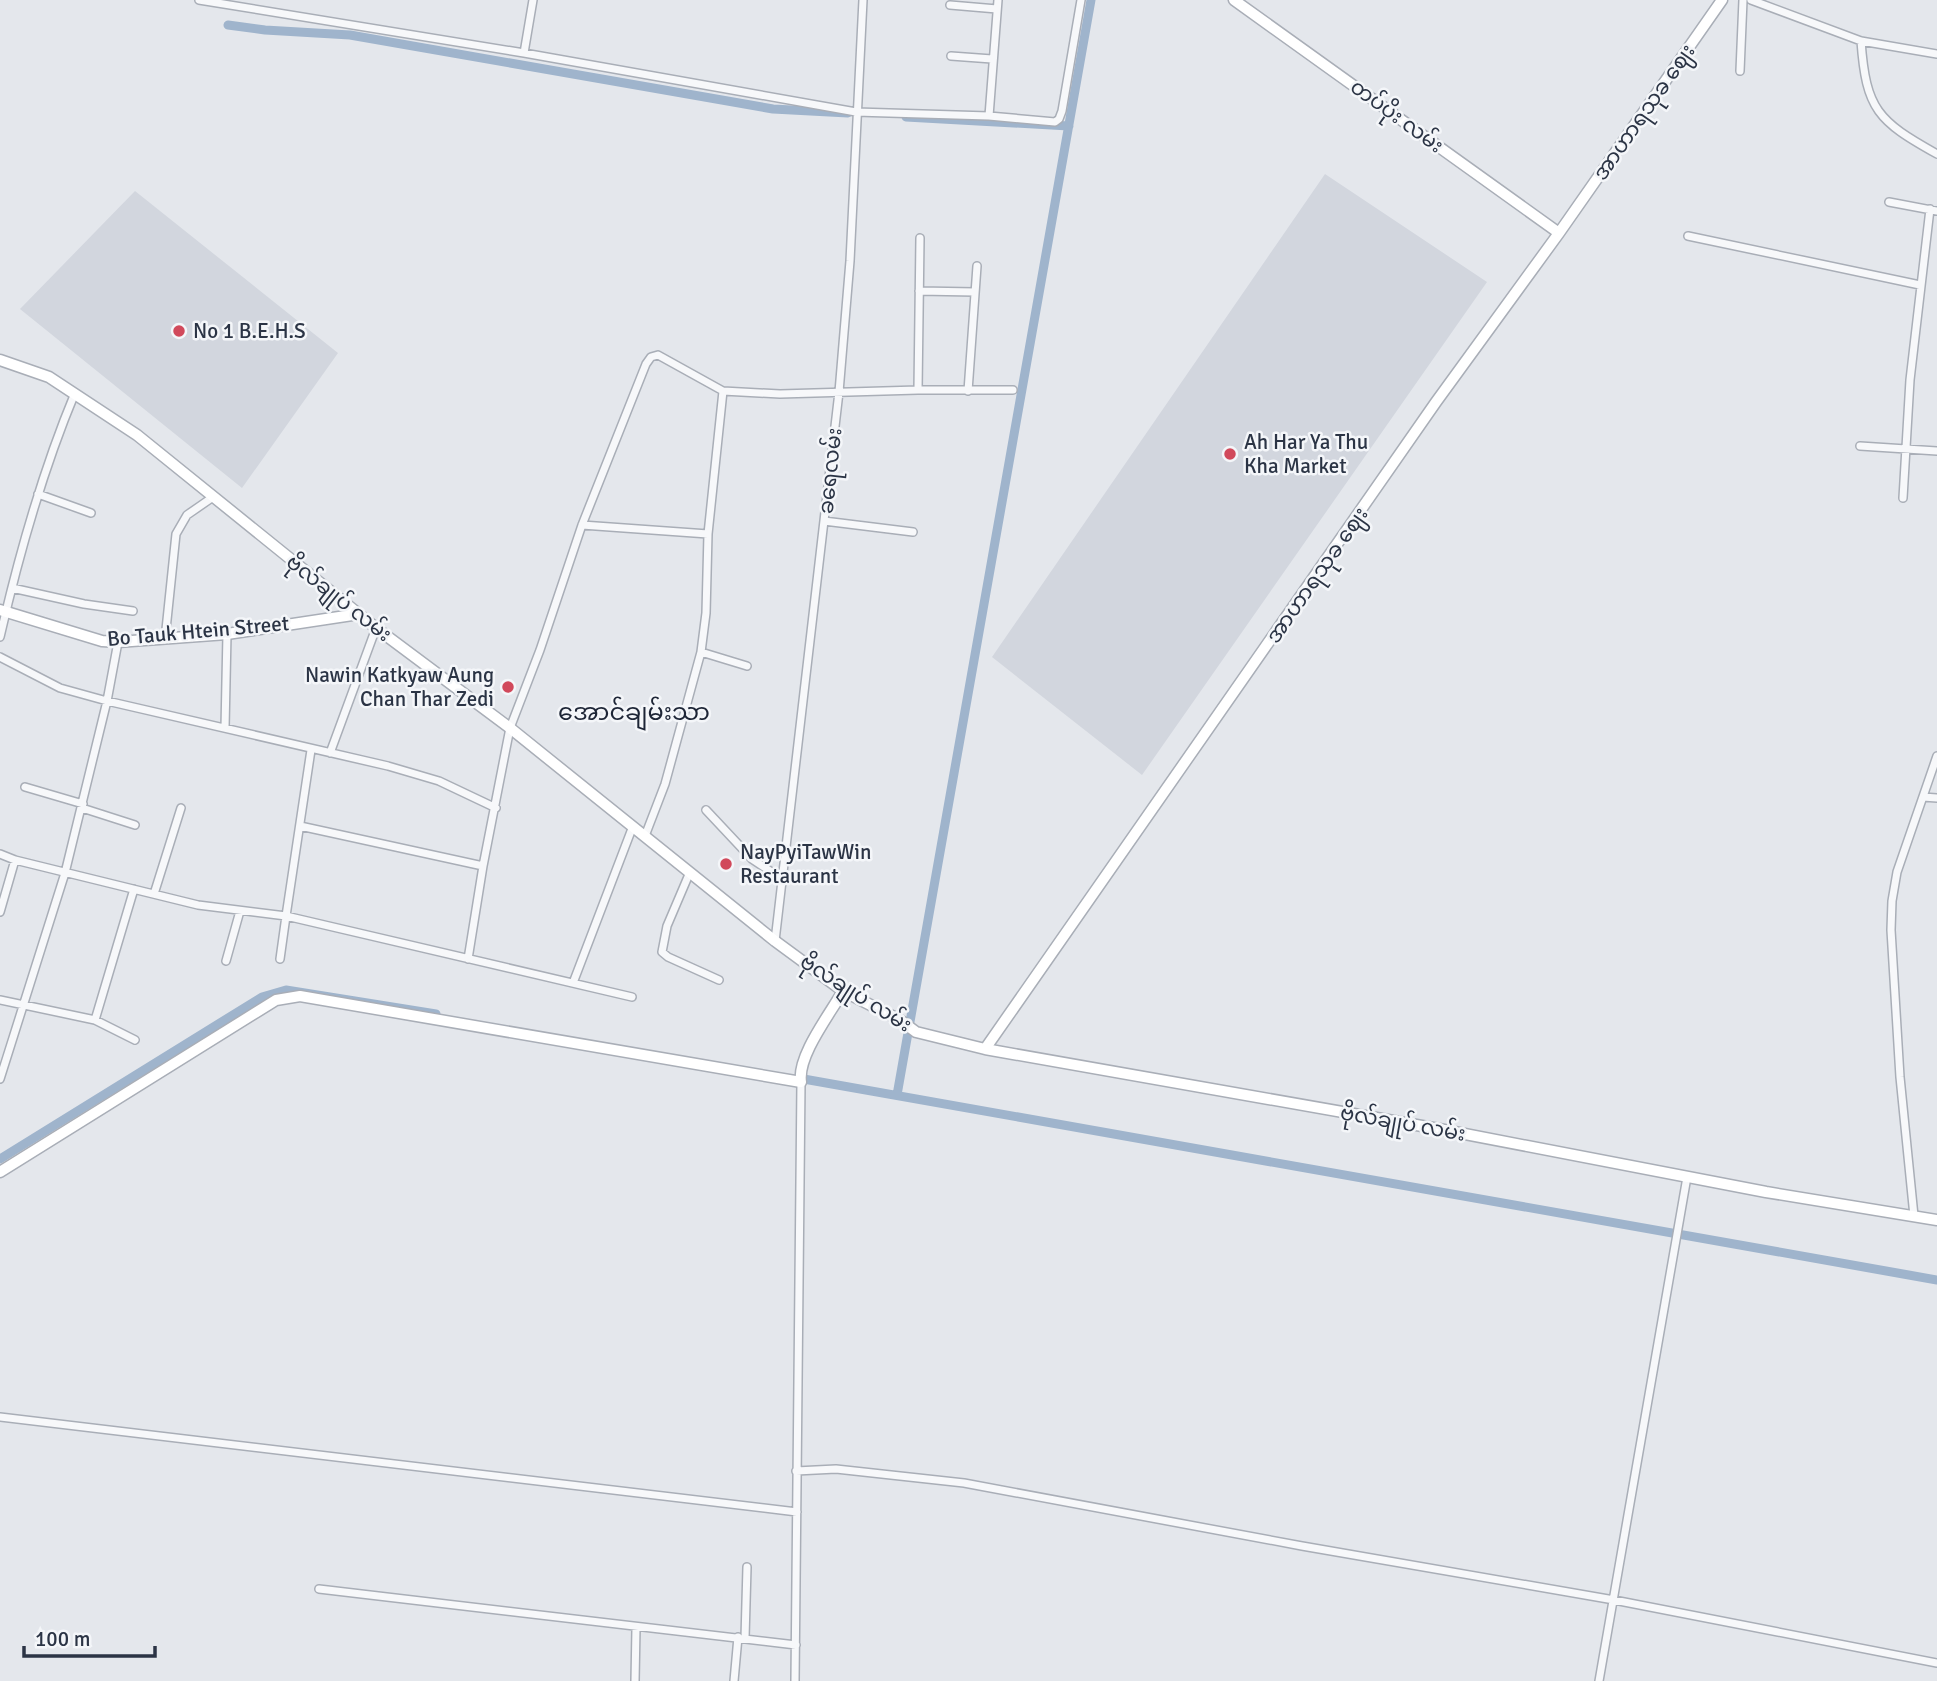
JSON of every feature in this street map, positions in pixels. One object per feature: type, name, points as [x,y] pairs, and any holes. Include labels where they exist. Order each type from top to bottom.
[{"type":"street","points":[[198,0],[240,3],[856,112],[989,116],[1051,122],[1059,120],[1081,0]]},
{"type":"street","points":[[524,53],[533,0]]},
{"type":"street","name":"ခရေလမ်း","points":[[775,941],[838,392],[850,261],[863,0]]},
{"type":"street","points":[[989,116],[998,0]]},
{"type":"street","name":"တပ်ပိုး လမ်း","points":[[1234,0],[1559,233]]},
{"type":"street","name":"အာဟာရသုခ ဈေး","points":[[985,1049],[1436,402],[1559,233],[1722,0]]},
{"type":"street","points":[[1740,71],[1743,0]]},
{"type":"street","points":[[1751,0],[1861,41],[1937,54]]},
{"type":"street","points":[[950,5],[997,9]]},
{"type":"street","points":[[1861,41],[1867,88],[1883,118],[1899,132],[1937,154]]},
{"type":"street","points":[[951,56],[992,59]]},
{"type":"street","points":[[1889,202],[1934,210],[1920,285],[1910,380],[1903,498]]},
{"type":"street","points":[[1688,236],[1920,285]]},
{"type":"street","points":[[918,390],[920,238]]},
{"type":"street","points":[[968,391],[977,266]]},
{"type":"street","points":[[919,290],[975,292]]},
{"type":"street","points":[[468,959],[510,728],[582,526],[651,356],[658,355],[723,391],[780,394],[1013,390]]},
{"type":"street","name":"ဗိုလ်ချုပ် လမ်း","points":[[0,360],[50,377],[137,435],[376,628],[510,728],[775,941],[843,991],[900,1020],[916,1032],[985,1049],[1937,1220]]},
{"type":"street","points":[[645,835],[665,784],[701,652],[707,604],[708,534],[723,391]]},
{"type":"street","points":[[0,637],[3,611],[12,589],[38,494],[76,393]]},
{"type":"street","points":[[1860,446],[1937,451]]},
{"type":"street","points":[[38,494],[90,513]]},
{"type":"street","points":[[165,639],[176,534],[187,515],[213,497]]},
{"type":"street","points":[[824,521],[913,532]]},
{"type":"street","points":[[582,526],[708,534]]},
{"type":"street","points":[[12,589],[133,611]]},
{"type":"street","name":"Bo Tauk Htein Street","points":[[3,611],[102,641],[118,642],[227,634],[359,614]]},
{"type":"street","points":[[330,753],[376,628]]},
{"type":"street","points":[[226,728],[227,634]]},
{"type":"street","points":[[0,1079],[65,873],[107,701],[118,642]]},
{"type":"street","points":[[701,652],[747,666]]},
{"type":"street","points":[[0,657],[60,688],[439,781],[496,808]]},
{"type":"street","points":[[281,959],[311,750]]},
{"type":"street","points":[[1914,1216],[1900,1077],[1891,920],[1897,872],[1937,756]]},
{"type":"street","points":[[25,787],[135,825]]},
{"type":"street","points":[[1923,797],[1937,798]]},
{"type":"street","points":[[153,894],[181,808]]},
{"type":"street","points":[[706,810],[752,859],[782,879]]},
{"type":"street","points":[[300,826],[483,866]]},
{"type":"street","points":[[573,984],[633,826]]},
{"type":"street","points":[[0,854],[65,873],[198,905],[286,916],[632,997]]},
{"type":"street","points":[[0,912],[15,860]]},
{"type":"street","points":[[690,872],[667,926],[662,952],[719,980]]},
{"type":"street","points":[[95,1020],[134,889]]},
{"type":"street","points":[[226,961],[240,911]]},
{"type":"street","points":[[795,1681],[801,1079],[811,1043],[843,991]]},
{"type":"street","points":[[0,1172],[276,1000],[287,997],[313,998],[801,1079]]},
{"type":"street","points":[[0,1000],[95,1020],[135,1040]]},
{"type":"street","points":[[1599,1681],[1687,1177]]},
{"type":"street","points":[[0,1417],[797,1512]]},
{"type":"street","points":[[796,1471],[836,1469],[964,1483],[1316,1549],[1614,1600],[1937,1663]]},
{"type":"street","points":[[734,1681],[747,1567]]},
{"type":"street","points":[[319,1589],[796,1645]]},
{"type":"street","points":[[635,1681],[636,1628]]},
{"type":"shaded area","name":"Ah Har Ya Thu Kha Market","points":[[1325,174],[1487,282],[1142,775],[992,657]]},
{"type":"shaded area","name":"No 1 B.E.H.S","points":[[135,191],[338,353],[242,488],[20,309]]},
{"type":"waterway","points":[[897,1095],[1091,0]]},
{"type":"waterway","points":[[228,25],[350,35],[773,109],[848,113]]},
{"type":"waterway","points":[[906,117],[1069,126]]},
{"type":"waterway","points":[[0,1159],[262,997],[286,990],[436,1014]]},
{"type":"waterway","points":[[798,1078],[1937,1280]]},
{"type":"place","name":"No 1 B.E.H.S","points":[[179,331]]},
{"type":"place","name":"Ah Har Ya Thu Kha Market","points":[[1230,454]]},
{"type":"place","name":"Nawin Katkyaw Aung Chan Thar Zedi","points":[[508,687]]},
{"type":"place","name":"NayPyiTawWin Restaurant","points":[[726,864]]},
{"type":"district","name":"အောင်ချမ်းသာ","points":[[634,712]]}]
